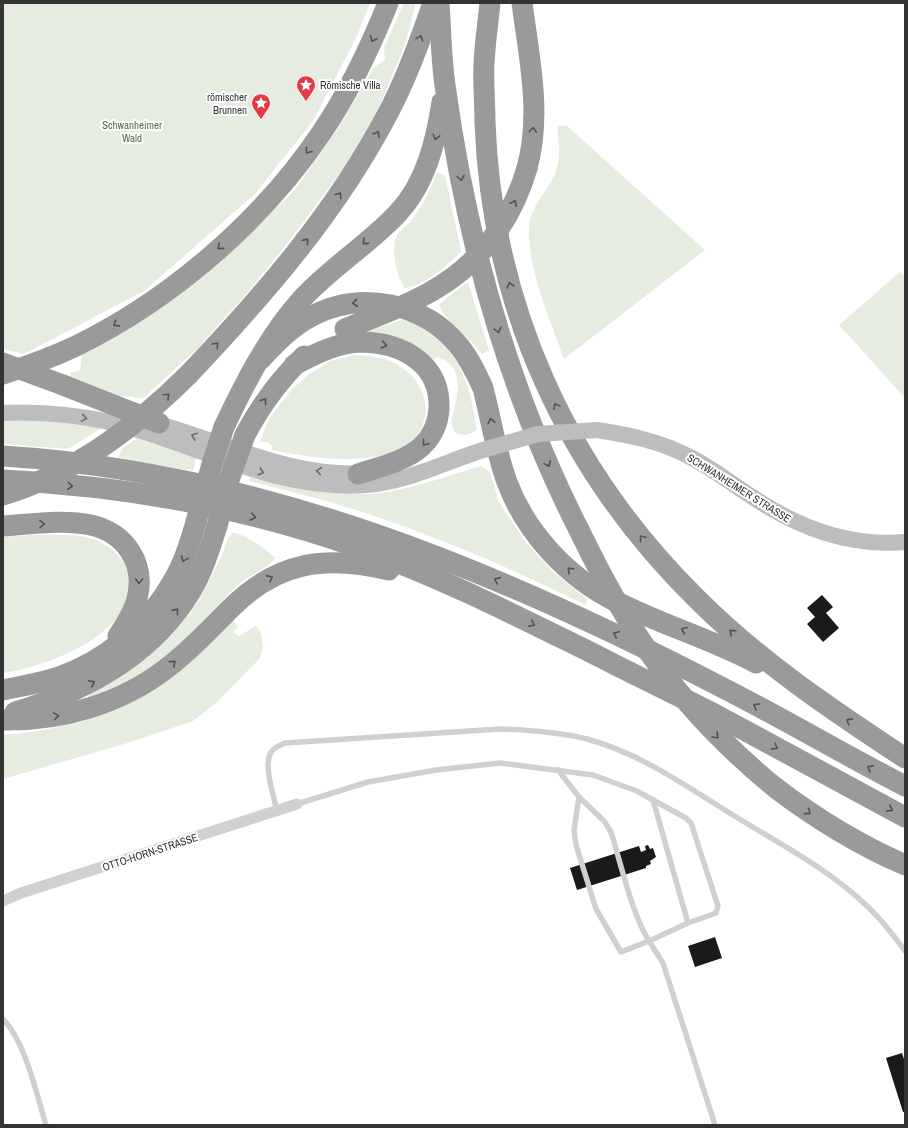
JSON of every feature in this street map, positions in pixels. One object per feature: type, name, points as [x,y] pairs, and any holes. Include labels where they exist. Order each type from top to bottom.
[{"type":"highway","points":[[3,374],[75,346],[112,327],[179,281],[244,225],[295,168],[322,132],[363,60],[388,3]]},
{"type":"highway","points":[[3,495],[57,472],[104,445],[150,411],[189,374],[267,289],[334,203],[368,149],[401,87],[433,3]]},
{"type":"highway","points":[[439,3],[445,84],[470,224],[500,338],[528,417],[562,496],[624,615],[669,681],[693,711],[723,743],[777,789],[813,817],[849,838],[905,865]]},
{"type":"highway","points":[[490,3],[484,64],[486,140],[490,196],[499,244],[521,323],[545,382],[586,460],[615,504],[637,533],[698,600],[743,641],[795,683],[905,758]]},
{"type":"highway","points":[[3,715],[35,706],[102,678],[145,645],[166,625],[191,590],[206,557],[217,526],[229,480],[245,435],[260,406],[294,365],[314,347],[345,329],[432,292],[467,267],[485,249],[508,217],[528,168],[533,133],[534,102],[522,3]]},
{"type":"highway","points":[[3,690],[59,677],[91,661],[109,650],[144,621],[161,600],[174,581],[183,561],[224,428],[238,397],[286,317],[332,269],[382,227],[407,201],[420,180],[430,157],[437,131],[445,84]]},
{"type":"highway","points":[[260,359],[283,337],[303,321],[322,311],[344,304],[383,303],[404,308],[426,317],[442,328],[459,346],[476,373],[483,388],[508,483],[528,522],[559,560],[586,583],[616,602],[733,651],[795,683]]},
{"type":"highway","points":[[294,365],[324,350],[353,343],[369,343],[395,348],[414,356],[433,377],[439,396],[438,417],[427,441],[408,457],[358,474]]},
{"type":"highway","points":[[3,363],[159,423]]},
{"type":"highway","points":[[3,456],[93,464],[192,482],[278,503],[371,532],[423,551],[497,580],[628,640],[727,690],[905,786]]},
{"type":"highway","points":[[3,480],[98,489],[233,512],[361,548],[472,595],[718,716],[905,817]]},
{"type":"highway","points":[[3,526],[84,524],[112,532],[128,546],[134,557],[139,572],[139,592],[134,607],[109,650]]},
{"type":"highway","points":[[3,720],[41,718],[72,712],[98,705],[132,690],[176,662],[255,587],[276,575],[299,566],[339,562],[379,567],[472,595]]},
{"type":"street","points":[[3,408],[43,404],[77,405],[105,409],[159,423],[274,462],[318,471],[358,474],[454,459]]},
{"type":"street","points":[[3,413],[68,415],[115,424],[273,476],[323,485],[369,485],[393,481],[454,459]]},
{"type":"street","name":"SCHWANHEIMER STRASSE","points":[[454,459],[538,434],[597,430],[644,438],[676,450],[702,464],[753,498],[797,524],[855,540],[905,542]]},
{"type":"street","name":"OTTO-HORN-STRASSE","points":[[3,901],[21,893],[297,804]]},
{"type":"lane","points":[[277,810],[268,770],[268,760],[272,751],[285,743],[500,729],[527,730],[568,735],[613,749],[660,770],[806,860],[846,888],[869,908],[905,951]]},
{"type":"lane","points":[[297,804],[368,782],[474,765],[500,763],[593,775],[637,791],[686,818],[691,823],[718,906],[716,914],[688,923],[649,941],[620,952],[596,909],[576,845],[574,830],[579,796]]},
{"type":"lane","points":[[558,770],[611,832],[636,914],[643,931],[663,963],[714,1125]]},
{"type":"lane","points":[[653,800],[688,923]]},
{"type":"lane","points":[[3,1019],[13,1031],[20,1045],[46,1125]]},
{"type":"green space","name":"Schwanheimer Wald","points":[[3,3],[370,3],[356,38],[313,121],[255,194],[144,291],[24,354],[3,349]]},
{"type":"green space","points":[[404,3],[414,3],[415,6],[405,45],[385,93],[365,135],[347,164],[249,291],[197,349],[143,398],[120,396],[70,376],[70,373],[80,370],[82,354],[143,320],[186,289],[238,245],[294,191],[339,127],[374,67],[385,60],[384,48]]},
{"type":"green space","points":[[557,126],[567,126],[705,250],[564,359],[534,271],[529,236],[532,214],[552,180],[557,168],[559,150]]},
{"type":"green space","points":[[437,172],[445,176],[461,251],[443,268],[426,280],[404,288],[399,277],[394,256],[396,237],[411,221],[419,209]]},
{"type":"green space","points":[[900,272],[905,277],[905,398],[839,325]]},
{"type":"green space","points":[[468,282],[489,350],[482,354],[452,324],[442,311],[439,304]]},
{"type":"green space","points":[[402,320],[416,325],[437,339],[456,361],[467,386],[477,430],[466,435],[456,433],[452,426],[458,383],[454,370],[450,364],[437,357],[432,361],[368,335],[368,331]]},
{"type":"green space","points":[[354,355],[378,357],[392,362],[407,371],[417,383],[424,396],[426,410],[423,424],[416,436],[404,447],[388,454],[359,459],[315,457],[285,453],[271,450],[273,447],[267,442],[260,442],[269,419],[292,389],[311,373],[330,361]]},
{"type":"green space","points":[[30,419],[62,421],[101,428],[68,449],[3,444],[3,421]]},
{"type":"green space","points":[[137,438],[196,458],[193,471],[118,457],[123,448]]},
{"type":"green space","points":[[481,466],[490,472],[499,502],[525,541],[553,572],[587,599],[586,605],[496,563],[403,526],[340,505],[249,481],[251,476],[326,492],[345,494],[383,493]]},
{"type":"green space","points":[[232,533],[237,533],[248,538],[261,546],[275,558],[267,566],[238,585],[224,598],[175,651],[152,668],[128,682],[88,697],[90,694],[124,674],[140,662],[169,637],[182,623],[194,608],[204,591]]},
{"type":"green space","points":[[32,535],[81,536],[100,542],[122,559],[125,565],[130,587],[124,607],[111,625],[92,640],[69,653],[45,662],[3,673],[3,537]]},
{"type":"green space","points":[[233,620],[238,627],[233,632],[239,636],[256,626],[261,633],[263,647],[260,658],[217,702],[193,721],[124,744],[3,779],[3,735],[25,733],[69,725],[112,711],[133,702],[171,678]]},
{"type":"building","points":[[822,595],[833,607],[826,613],[839,628],[823,642],[807,624],[815,617],[807,608]]},
{"type":"building","points":[[648,845],[650,849],[653,848],[656,857],[650,861],[651,864],[646,866],[646,868],[577,890],[570,868],[639,846],[641,852],[646,850],[645,846]]},
{"type":"building","points":[[715,937],[722,958],[695,967],[688,946]]},
{"type":"building","points":[[902,1053],[905,1062],[905,1112],[903,1112],[886,1058]]},
{"type":"place","name":"Römische Villa","points":[[306,102]]},
{"type":"place","name":"römischer Brunnen","points":[[261,120]]}]
